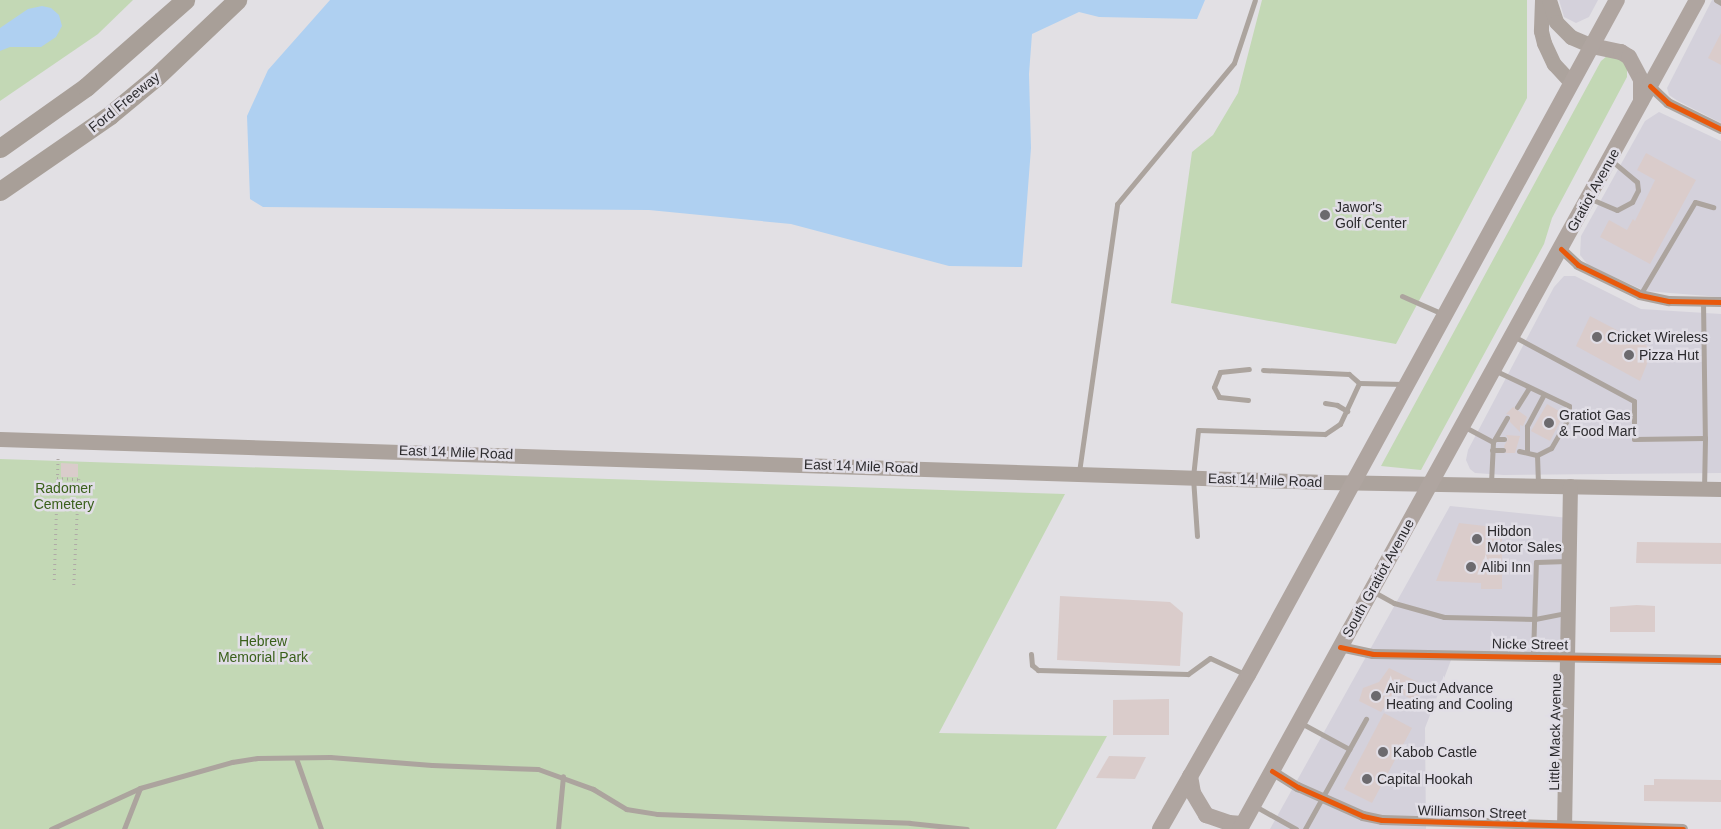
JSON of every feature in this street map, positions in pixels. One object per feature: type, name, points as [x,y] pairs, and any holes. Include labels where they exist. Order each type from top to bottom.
[{"type":"highway","points":[[0,148],[86,87],[185,0]]},
{"type":"highway","name":"Ford Freeway","points":[[0,190],[110,115],[156,77],[237,0]]},
{"type":"main road","points":[[1542,0],[1541,31],[1544,43],[1554,64],[1570,81]]},
{"type":"main road","points":[[1549,0],[1556,22],[1571,37],[1592,46],[1621,52],[1629,57],[1646,93]]},
{"type":"main road","points":[[1160,829],[1248,675],[1404,384],[1570,81],[1617,0]]},
{"type":"main road","name":"Gratiot Avenue","points":[[1429,484],[1463,426],[1698,0]]},
{"type":"main road","name":"East 14 Mile Road","points":[[0,439],[1193,478],[1491,486],[1721,489]]},
{"type":"main road","name":"South Gratiot Avenue","points":[[1241,826],[1429,484]]},
{"type":"main road","name":"Little Mack Avenue","points":[[1564,827],[1570,486]]},
{"type":"main road","points":[[1190,776],[1193,793],[1206,815],[1241,826]]},
{"type":"street","points":[[1646,93],[1721,129]]},
{"type":"street","points":[[1561,249],[1578,265],[1640,294],[1670,301],[1721,302]]},
{"type":"street","name":"Nicke Street","points":[[1340,647],[1372,654],[1533,655],[1721,660]]},
{"type":"street","name":"Williamson Street","points":[[1272,771],[1298,787],[1364,816],[1382,820],[1564,827],[1683,829]]},
{"type":"lane","points":[[1078,474],[1117,204],[1234,63],[1255,0]]},
{"type":"lane","points":[[1716,0],[1721,3]]},
{"type":"lane","points":[[1588,198],[1617,210],[1632,202],[1638,190],[1637,182],[1610,159]]},
{"type":"lane","points":[[1640,294],[1695,202],[1713,207]]},
{"type":"lane","points":[[1402,296],[1443,314]]},
{"type":"lane","points":[[1703,302],[1704,489]]},
{"type":"lane","points":[[1513,336],[1634,401],[1634,439],[1705,438]]},
{"type":"lane","points":[[1248,400],[1219,397],[1214,387],[1220,372],[1249,369]]},
{"type":"lane","points":[[1263,370],[1349,374],[1359,383],[1404,384]]},
{"type":"lane","points":[[1494,370],[1543,396],[1553,397],[1569,406],[1571,411],[1551,448],[1537,455],[1527,451],[1519,451]]},
{"type":"lane","points":[[1197,536],[1193,478],[1198,430],[1325,434],[1340,424],[1359,383]]},
{"type":"lane","points":[[1518,407],[1529,388]]},
{"type":"lane","points":[[1527,451],[1528,426],[1543,396]]},
{"type":"lane","points":[[1325,403],[1337,405],[1347,412]]},
{"type":"lane","points":[[1491,486],[1494,440],[1507,418]]},
{"type":"lane","points":[[1463,426],[1494,440],[1504,439]]},
{"type":"lane","points":[[1520,439],[1526,439]]},
{"type":"lane","points":[[1492,450],[1503,450]]},
{"type":"lane","points":[[1537,455],[1538,486]]},
{"type":"lane","points":[[1533,655],[1536,562],[1569,560]]},
{"type":"lane","points":[[1371,591],[1394,603],[1444,617],[1535,619],[1569,612]]},
{"type":"lane","points":[[1031,654],[1032,665],[1038,670],[1188,674],[1210,658],[1248,675]]},
{"type":"lane","points":[[1305,829],[1366,719]]},
{"type":"lane","points":[[1299,722],[1349,748]]},
{"type":"lane","points":[[296,758],[321,829]]},
{"type":"lane","points":[[51,829],[140,788],[232,762],[296,758],[538,769],[563,776],[626,808],[657,814],[910,823],[967,829]]},
{"type":"lane","points":[[558,829],[563,776]]},
{"type":"lane","points":[[124,829],[140,788]]},
{"type":"lane","points":[[1253,805],[1296,829]]},
{"type":"path","points":[[54,580],[58,441]]},
{"type":"path","points":[[57,478],[79,479],[74,586]]},
{"type":"shaded area","points":[[1559,0],[1598,0],[1589,17],[1576,23],[1564,17]]},
{"type":"shaded area","points":[[1712,0],[1721,0],[1721,123],[1678,101],[1669,95],[1667,88]]},
{"type":"shaded area","points":[[1659,112],[1721,141],[1721,297],[1645,291],[1588,265],[1580,255],[1581,236],[1645,121]]},
{"type":"shaded area","points":[[1564,276],[1575,276],[1641,309],[1721,314],[1721,473],[1504,475],[1475,473],[1470,469],[1466,460],[1468,450],[1554,287]]},
{"type":"shaded area","points":[[1450,506],[1569,518],[1568,656],[1453,655],[1425,728],[1426,829],[1270,829]]},
{"type":"green space","points":[[0,0],[133,0],[98,34],[0,101]]},
{"type":"green space","name":"Jawor's Golf Center","points":[[1262,0],[1527,0],[1527,98],[1396,344],[1171,303],[1192,152],[1213,135],[1238,93]]},
{"type":"green space","points":[[1607,56],[1616,56],[1627,66],[1627,77],[1552,218],[1544,244],[1421,470],[1381,466],[1601,61]]},
{"type":"green space","name":"Hebrew Memorial Park","points":[[0,459],[1065,494],[939,733],[1107,736],[1056,829],[0,829]]},
{"type":"water","points":[[330,0],[1205,0],[1197,19],[1099,17],[1079,12],[1032,34],[1029,74],[1031,148],[1022,267],[949,266],[791,224],[649,210],[263,207],[250,199],[247,116],[268,70]]},
{"type":"water","points":[[42,6],[51,8],[59,15],[62,26],[56,37],[41,47],[10,47],[0,51],[0,28],[28,9]]},
{"type":"building","points":[[1721,33],[1721,65],[1708,58]]},
{"type":"building","points":[[1646,153],[1696,180],[1650,264],[1600,237],[1609,220],[1627,230],[1633,219],[1635,221],[1655,180],[1637,170]]},
{"type":"building","points":[[1590,316],[1653,349],[1640,381],[1576,346]]},
{"type":"building","points":[[1547,404],[1564,414],[1550,441],[1531,431]]},
{"type":"building","points":[[1513,407],[1527,417],[1523,426],[1520,425],[1520,432],[1510,422],[1510,415],[1506,414]]},
{"type":"building","points":[[1506,435],[1520,436],[1515,453],[1506,453],[1504,446],[1508,439]]},
{"type":"building","points":[[61,463],[78,464],[78,477],[61,477]]},
{"type":"building","points":[[1459,523],[1502,528],[1502,589],[1481,589],[1481,583],[1436,581]]},
{"type":"building","points":[[1637,542],[1721,543],[1721,564],[1636,563]]},
{"type":"building","points":[[1060,596],[1170,602],[1183,613],[1180,666],[1057,660]]},
{"type":"building","points":[[1655,606],[1655,632],[1610,632],[1610,607]]},
{"type":"building","points":[[1389,668],[1426,686],[1416,702],[1395,690],[1381,712],[1359,701],[1363,688],[1379,682]]},
{"type":"building","points":[[1169,699],[1169,735],[1113,735],[1113,700]]},
{"type":"building","points":[[1384,713],[1412,728],[1372,803],[1344,789]]},
{"type":"building","points":[[1109,756],[1146,757],[1135,779],[1096,778]]},
{"type":"building","points":[[1654,779],[1721,780],[1721,802],[1644,801],[1644,785],[1654,785]]},
{"type":"cycle path","points":[[1650,86],[1668,103],[1721,129]]},
{"type":"cycle path","points":[[1561,249],[1578,265],[1640,295],[1669,301],[1721,302]]},
{"type":"cycle path","points":[[1340,647],[1373,654],[1721,660]]},
{"type":"cycle path","points":[[1272,771],[1298,787],[1363,816],[1382,820],[1683,829]]},
{"type":"place","name":"Jawor's Golf Center","points":[[1325,215]]},
{"type":"place","name":"Cricket Wireless","points":[[1597,337]]},
{"type":"place","name":"Pizza Hut","points":[[1629,355]]},
{"type":"place","name":"Gratiot Gas & Food Mart","points":[[1549,423]]},
{"type":"place","name":"Hibdon Motor Sales","points":[[1477,539]]},
{"type":"place","name":"Alibi Inn","points":[[1471,567]]},
{"type":"place","name":"Air Duct Advance Heating and Cooling","points":[[1376,696]]},
{"type":"place","name":"Kabob Castle","points":[[1383,752]]},
{"type":"place","name":"Capital Hookah","points":[[1367,779]]},
{"type":"park label","name":"Radomer Cemetery","points":[[64,496]]}]
